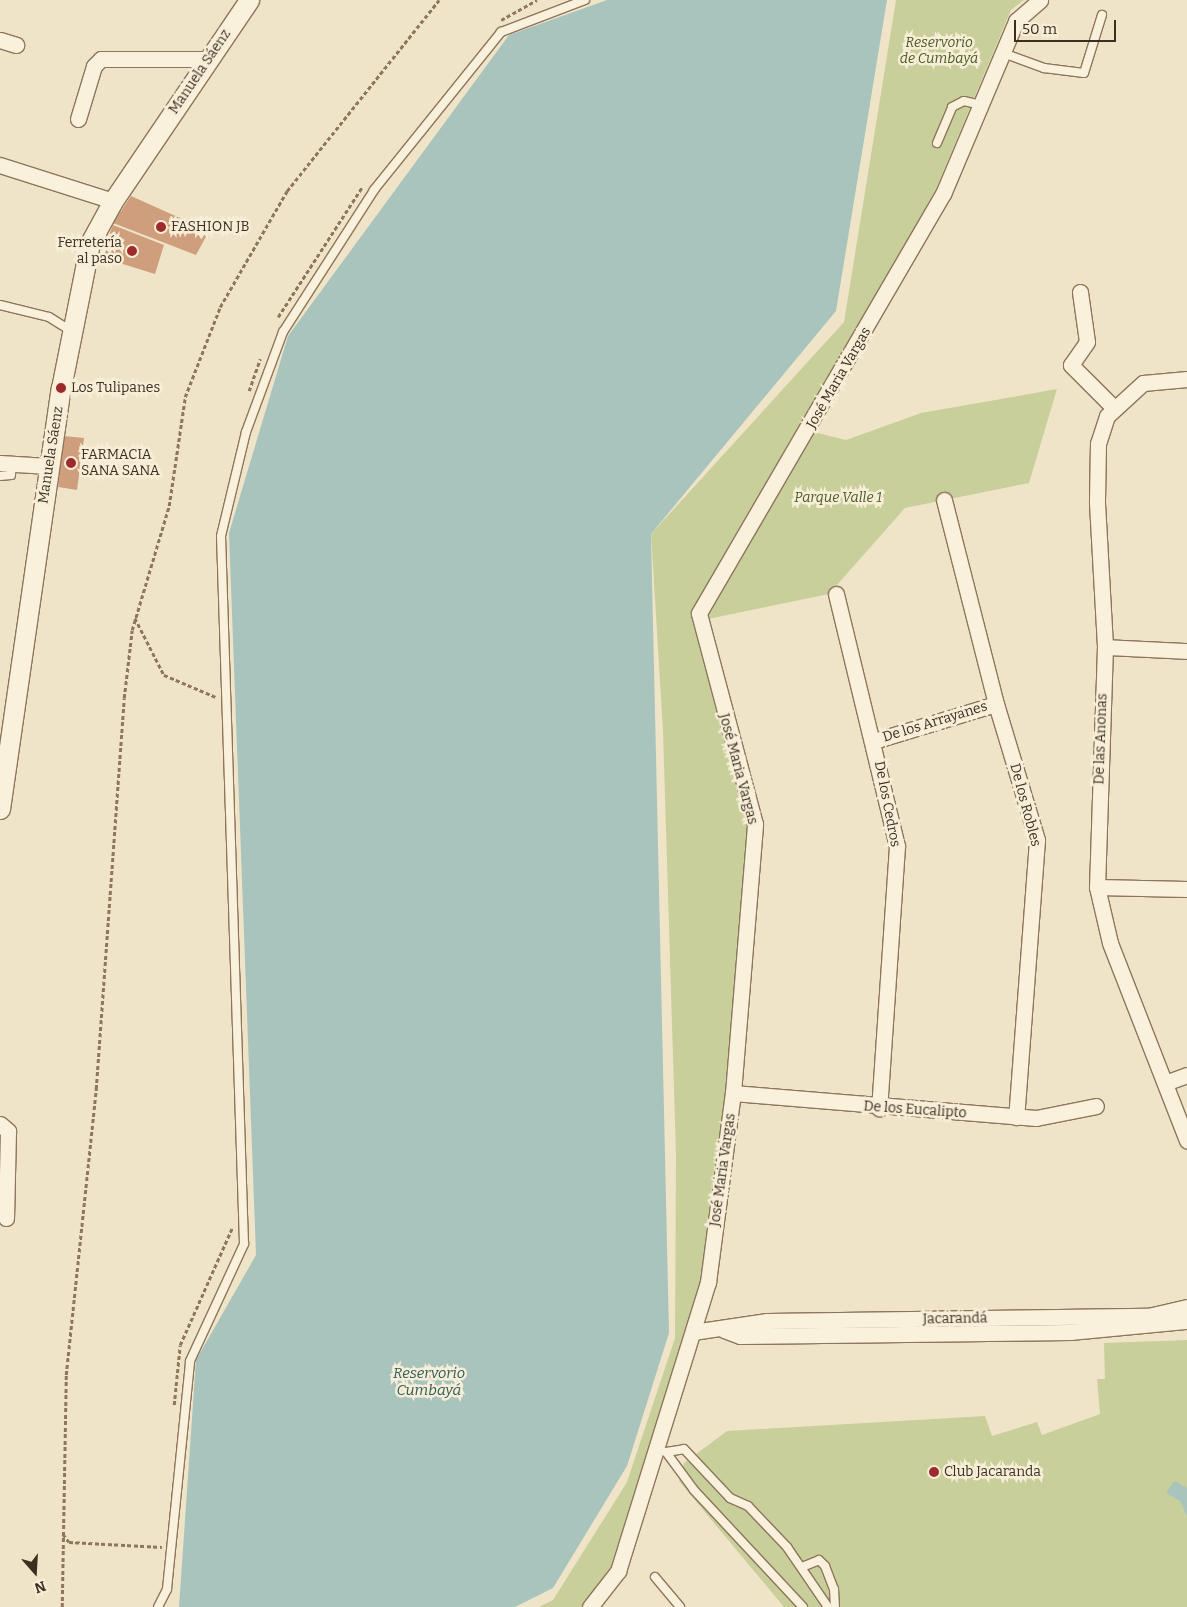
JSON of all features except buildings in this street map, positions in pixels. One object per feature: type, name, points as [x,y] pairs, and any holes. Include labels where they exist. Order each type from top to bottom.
[{"type":"street","name":"Manuela Sáenz","points":[[0,809],[48,466],[71,331],[90,243],[112,201],[249,0]]},
{"type":"street","name":"José Maria Vargas","points":[[590,1607],[618,1571],[660,1448],[708,1282],[733,1093],[755,824],[700,613],[943,194],[1016,21],[1040,0]]},
{"type":"street","points":[[0,40],[16,45]]},
{"type":"street","points":[[78,119],[94,66],[101,59],[209,59]]},
{"type":"street","points":[[0,164],[112,201]]},
{"type":"street","points":[[1080,292],[1087,339],[1072,365],[1114,408]]},
{"type":"street","name":"De las Anonas","points":[[1187,379],[1143,383],[1114,408],[1098,443],[1105,647],[1097,887],[1110,943],[1187,1140]]},
{"type":"street","points":[[6,463],[48,466]]},
{"type":"street","name":"De los Robles","points":[[944,500],[996,704],[1038,854],[1016,1117]]},
{"type":"street","name":"De los Cedros","points":[[836,594],[874,741],[897,846],[879,1108]]},
{"type":"street","points":[[1105,647],[1187,651]]},
{"type":"street","name":"De los Arrayanes","points":[[874,741],[996,704]]},
{"type":"street","points":[[1097,887],[1187,889]]},
{"type":"street","points":[[1165,1083],[1187,1075]]},
{"type":"street","name":"De los Eucalipto","points":[[733,1093],[879,1108],[1016,1117],[1052,1116],[1096,1106]]},
{"type":"street","points":[[0,1124],[8,1131],[6,1218]]},
{"type":"street","name":"Jacarandá","points":[[693,1332],[724,1330],[740,1336],[912,1326],[1148,1316],[1187,1307]]},
{"type":"street","name":"Jacarandá","points":[[912,1326],[1070,1332],[1187,1321]]},
{"type":"lane","points":[[158,1607],[167,1589],[190,1361],[244,1244],[222,536],[246,432],[283,332],[374,190],[501,32],[584,0]]},
{"type":"lane","points":[[1003,53],[1044,68],[1084,73],[1102,15]]},
{"type":"lane","points":[[937,143],[952,107],[964,101],[982,105]]},
{"type":"lane","points":[[0,305],[49,317],[71,331]]},
{"type":"lane","points":[[0,476],[11,475],[6,463]]},
{"type":"lane","points":[[660,1448],[684,1449],[730,1498],[748,1506],[802,1567],[828,1607]]},
{"type":"lane","points":[[660,1448],[694,1490],[803,1607]]},
{"type":"lane","points":[[802,1567],[819,1560],[825,1566],[834,1589],[836,1607]]},
{"type":"lane","points":[[655,1577],[680,1607]]},
{"type":"path","points":[[62,1607],[66,1376],[96,1089],[124,698],[135,617],[169,506],[185,397],[220,307],[287,191],[439,0]]},
{"type":"path","points":[[494,28],[537,0]]},
{"type":"path","points":[[275,326],[342,212],[366,182]]},
{"type":"path","points":[[247,397],[263,352]]},
{"type":"path","points":[[135,617],[164,675],[216,697]]},
{"type":"path","points":[[216,688],[216,707]]},
{"type":"path","points":[[173,1413],[180,1345],[233,1219]]},
{"type":"path","points":[[62,1534],[69,1542],[167,1545]]},
{"type":"green space","name":"Reservorio de Cumbayá","points":[[896,0],[1024,0],[1011,10],[936,189],[807,422],[691,614],[751,826],[727,1213],[683,1379],[610,1573],[581,1607],[539,1607],[553,1600],[627,1482],[675,1338],[676,1155],[663,731],[651,534],[844,322]]},
{"type":"green space","name":"Parque Valle 1","points":[[1057,389],[1029,483],[905,508],[829,594],[703,620],[810,431],[846,440],[921,413]]},
{"type":"green space","name":"Club Jacaranda","points":[[1187,1340],[1187,1607],[784,1607],[679,1481],[684,1463],[727,1431],[985,1416],[992,1436],[1037,1422],[1042,1435],[1100,1414],[1097,1379],[1105,1379],[1104,1343]]},
{"type":"water","name":"Reservorio Cumbayá","points":[[607,0],[887,0],[836,311],[651,534],[669,1333],[627,1466],[553,1588],[515,1607],[179,1607],[196,1360],[256,1255],[229,533],[288,336],[509,35]]},
{"type":"water","points":[[1174,1481],[1187,1488],[1187,1516],[1180,1501],[1166,1493]]},
{"type":"place","name":"FASHION JB","points":[[161,227]]},
{"type":"place","name":"Ferretería al paso","points":[[132,251]]},
{"type":"place","name":"Los Tulipanes","points":[[61,388]]},
{"type":"place","name":"FARMACIA SANA SANA","points":[[71,463]]},
{"type":"place","name":"Club Jacaranda","points":[[934,1472]]}]
